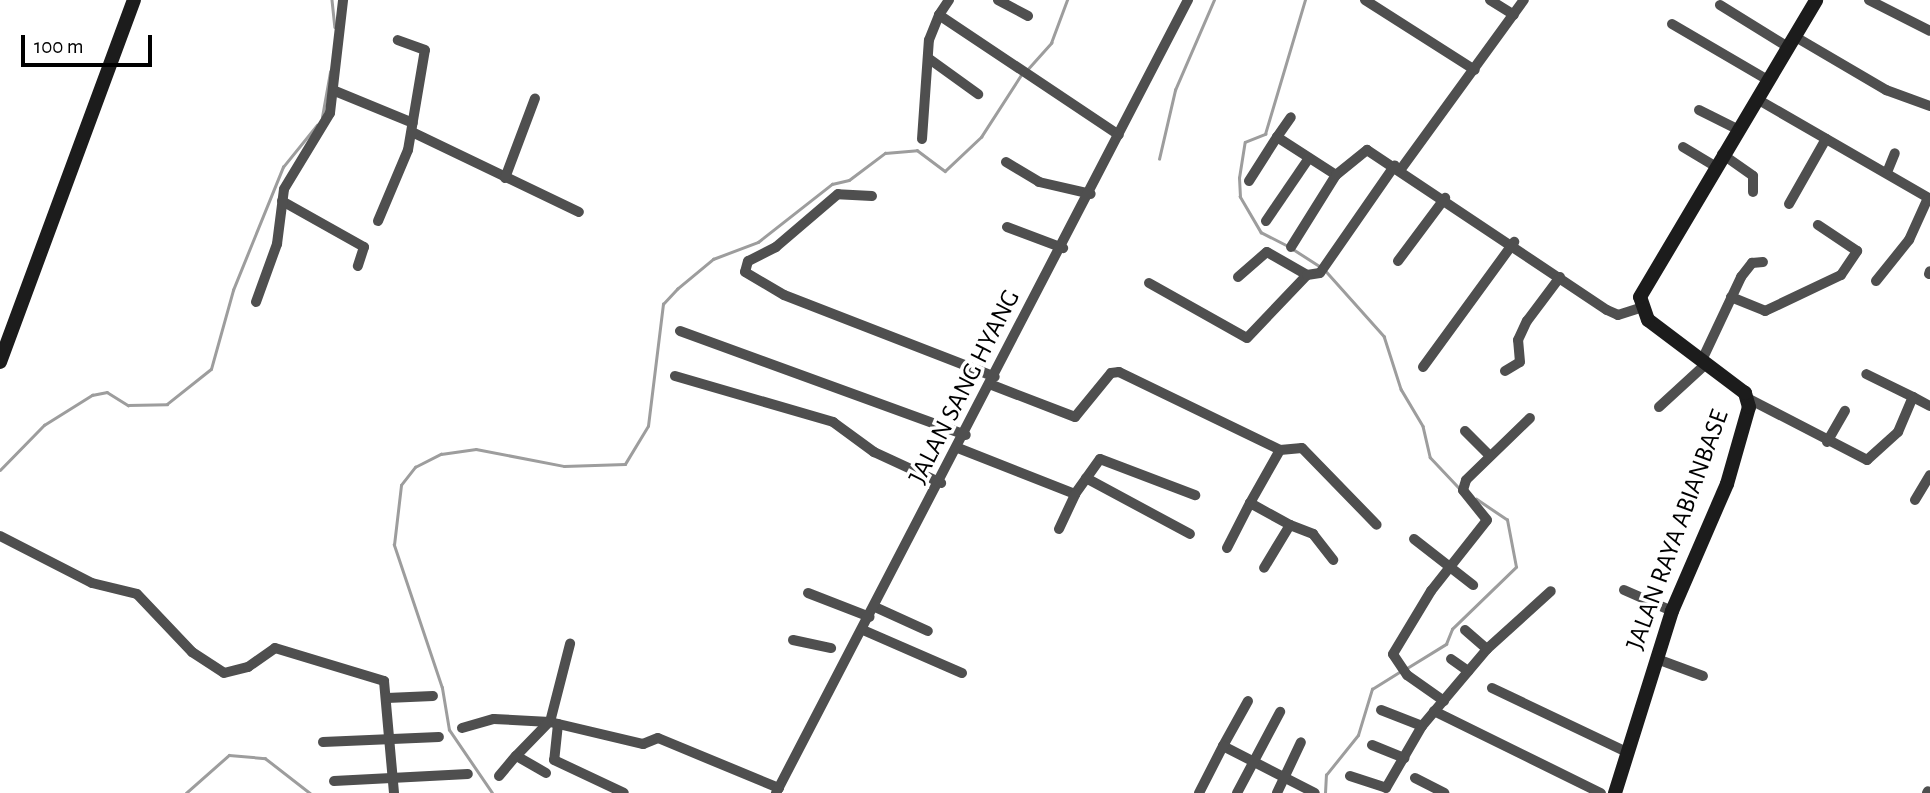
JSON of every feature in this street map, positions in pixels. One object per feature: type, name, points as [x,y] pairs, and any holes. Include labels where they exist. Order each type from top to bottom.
[{"type":"main road","points":[[0,362],[134,0]]},
{"type":"main road","points":[[1640,308],[1644,288],[1816,0]]},
{"type":"main road","name":"JALAN RAYA ABIANBASE","points":[[1615,793],[1672,611],[1727,484],[1749,399],[1640,308]]},
{"type":"street","points":[[256,302],[277,244],[282,201],[288,181],[322,134],[335,91],[343,0]]},
{"type":"street","points":[[922,139],[928,58],[939,15],[949,0]]},
{"type":"street","points":[[998,0],[1028,16]]},
{"type":"street","name":"JALAN SANG HYANG","points":[[778,790],[966,435],[1188,0]]},
{"type":"street","points":[[1365,0],[1475,70]]},
{"type":"street","points":[[1490,0],[1514,15]]},
{"type":"street","points":[[1149,283],[1247,338],[1307,275],[1320,273],[1398,167],[1475,70],[1524,0]]},
{"type":"street","points":[[1869,0],[1929,29]]},
{"type":"street","points":[[1720,5],[1886,90],[1930,106]]},
{"type":"street","points":[[939,15],[999,50],[1023,75],[1119,135]]},
{"type":"street","points":[[1672,24],[1768,80]]},
{"type":"street","points":[[378,221],[412,127],[425,50],[398,40]]},
{"type":"street","points":[[928,58],[978,94]]},
{"type":"street","points":[[335,91],[412,127],[505,178],[579,212]]},
{"type":"street","points":[[505,178],[535,98]]},
{"type":"street","points":[[1757,99],[1826,139],[1888,170],[1929,199],[1909,240],[1876,281]]},
{"type":"street","points":[[1699,110],[1737,130]]},
{"type":"street","points":[[1249,181],[1291,117]]},
{"type":"street","points":[[1278,138],[1336,175]]},
{"type":"street","points":[[1789,204],[1826,139]]},
{"type":"street","points":[[1683,147],[1753,176],[1753,192]]},
{"type":"street","points":[[1291,247],[1336,175],[1363,150],[1398,167],[1514,242],[1615,315],[1640,308]]},
{"type":"street","points":[[1888,170],[1895,153]]},
{"type":"street","points":[[1266,221],[1309,158]]},
{"type":"street","points":[[1006,162],[1040,182],[1091,194]]},
{"type":"street","points":[[872,196],[838,194],[776,247],[748,261],[744,272],[784,295],[1075,417],[1111,373],[1124,373],[1280,450],[1302,448],[1377,524]]},
{"type":"street","points":[[1398,261],[1445,198]]},
{"type":"street","points":[[282,201],[364,247],[358,266]]},
{"type":"street","points":[[1731,297],[1766,311],[1841,275],[1857,251],[1818,225]]},
{"type":"street","points":[[1007,227],[1063,248]]},
{"type":"street","points":[[1423,367],[1514,242]]},
{"type":"street","points":[[1238,277],[1267,252],[1307,275]]},
{"type":"street","points":[[1659,407],[1704,362],[1746,268],[1763,262]]},
{"type":"street","points":[[1505,371],[1520,362],[1518,340],[1527,321],[1560,277]]},
{"type":"street","points":[[680,331],[966,435]]},
{"type":"street","points":[[1866,374],[1930,405]]},
{"type":"street","points":[[675,376],[833,422],[874,452],[941,483]]},
{"type":"street","points":[[1749,399],[1827,442],[1870,459],[1898,432],[1913,397]]},
{"type":"street","points":[[1827,442],[1845,411]]},
{"type":"street","points":[[1444,701],[1404,671],[1396,647],[1487,520],[1463,487],[1490,456],[1530,418]]},
{"type":"street","points":[[1465,431],[1490,456]]},
{"type":"street","points":[[958,448],[1075,494]]},
{"type":"street","points":[[1227,548],[1280,450]]},
{"type":"street","points":[[1059,529],[1075,494],[1100,459],[1195,495]]},
{"type":"street","points":[[1915,500],[1930,475]]},
{"type":"street","points":[[1086,478],[1190,534]]},
{"type":"street","points":[[1250,503],[1290,525],[1314,534],[1334,559]]},
{"type":"street","points":[[1264,568],[1290,525]]},
{"type":"street","points":[[0,536],[92,583],[136,594],[218,670],[232,675],[270,648],[281,648],[380,680],[387,698],[394,793]]},
{"type":"street","points":[[1414,539],[1473,585]]},
{"type":"street","points":[[1624,590],[1672,611]]},
{"type":"street","points":[[1350,776],[1383,789],[1434,711],[1487,649],[1551,591]]},
{"type":"street","points":[[808,593],[928,631]]},
{"type":"street","points":[[1465,629],[1487,649]]},
{"type":"street","points":[[863,630],[962,673]]},
{"type":"street","points":[[793,640],[831,648]]},
{"type":"street","points":[[570,644],[552,723],[554,760],[624,793]]},
{"type":"street","points":[[1451,659],[1468,671]]},
{"type":"street","points":[[1657,659],[1703,676]]},
{"type":"street","points":[[1492,688],[1628,752]]},
{"type":"street","points":[[387,698],[433,696]]},
{"type":"street","points":[[1199,793],[1248,701]]},
{"type":"street","points":[[1381,710],[1422,726]]},
{"type":"street","points":[[1434,711],[1601,793]]},
{"type":"street","points":[[1237,793],[1279,712]]},
{"type":"street","points":[[462,728],[494,719],[552,723],[643,744],[658,738],[778,790]]},
{"type":"street","points":[[499,776],[516,756],[552,723]]},
{"type":"street","points":[[323,742],[439,737]]},
{"type":"street","points":[[1277,793],[1301,742]]},
{"type":"street","points":[[1372,745],[1404,758]]},
{"type":"street","points":[[1223,746],[1314,793]]},
{"type":"street","points":[[516,756],[546,773]]},
{"type":"street","points":[[334,781],[468,774]]},
{"type":"street","points":[[1415,778],[1444,793]]},
{"type":"waterway","points":[[332,0],[335,27]]},
{"type":"waterway","points":[[1026,71],[1051,43],[1067,0]]},
{"type":"waterway","points":[[1159,159],[1175,90],[1214,0]]},
{"type":"waterway","points":[[1287,246],[1261,233],[1240,197],[1239,178],[1245,142],[1265,134],[1305,0]]},
{"type":"waterway","points":[[322,117],[330,72]]},
{"type":"waterway","points":[[492,793],[449,730],[442,688],[394,545],[401,485],[415,467],[441,454],[476,449],[564,466],[625,464],[648,426],[663,304],[677,289],[713,259],[758,242],[832,184],[849,180],[885,153],[917,150],[945,171],[981,137],[1021,75]]},
{"type":"waterway","points":[[0,470],[44,425],[92,395],[107,392],[128,405],[167,404],[211,369],[233,290],[283,167],[317,125]]},
{"type":"waterway","points":[[1293,249],[1319,266]]},
{"type":"waterway","points":[[1325,270],[1384,336],[1401,389],[1423,426],[1430,457],[1461,490]]},
{"type":"waterway","points":[[1407,668],[1446,644],[1452,629],[1516,567],[1507,520],[1476,499]]},
{"type":"waterway","points":[[1325,793],[1326,775],[1358,735],[1372,689],[1401,671]]},
{"type":"waterway","points":[[186,793],[229,755],[265,758],[310,793]]}]
